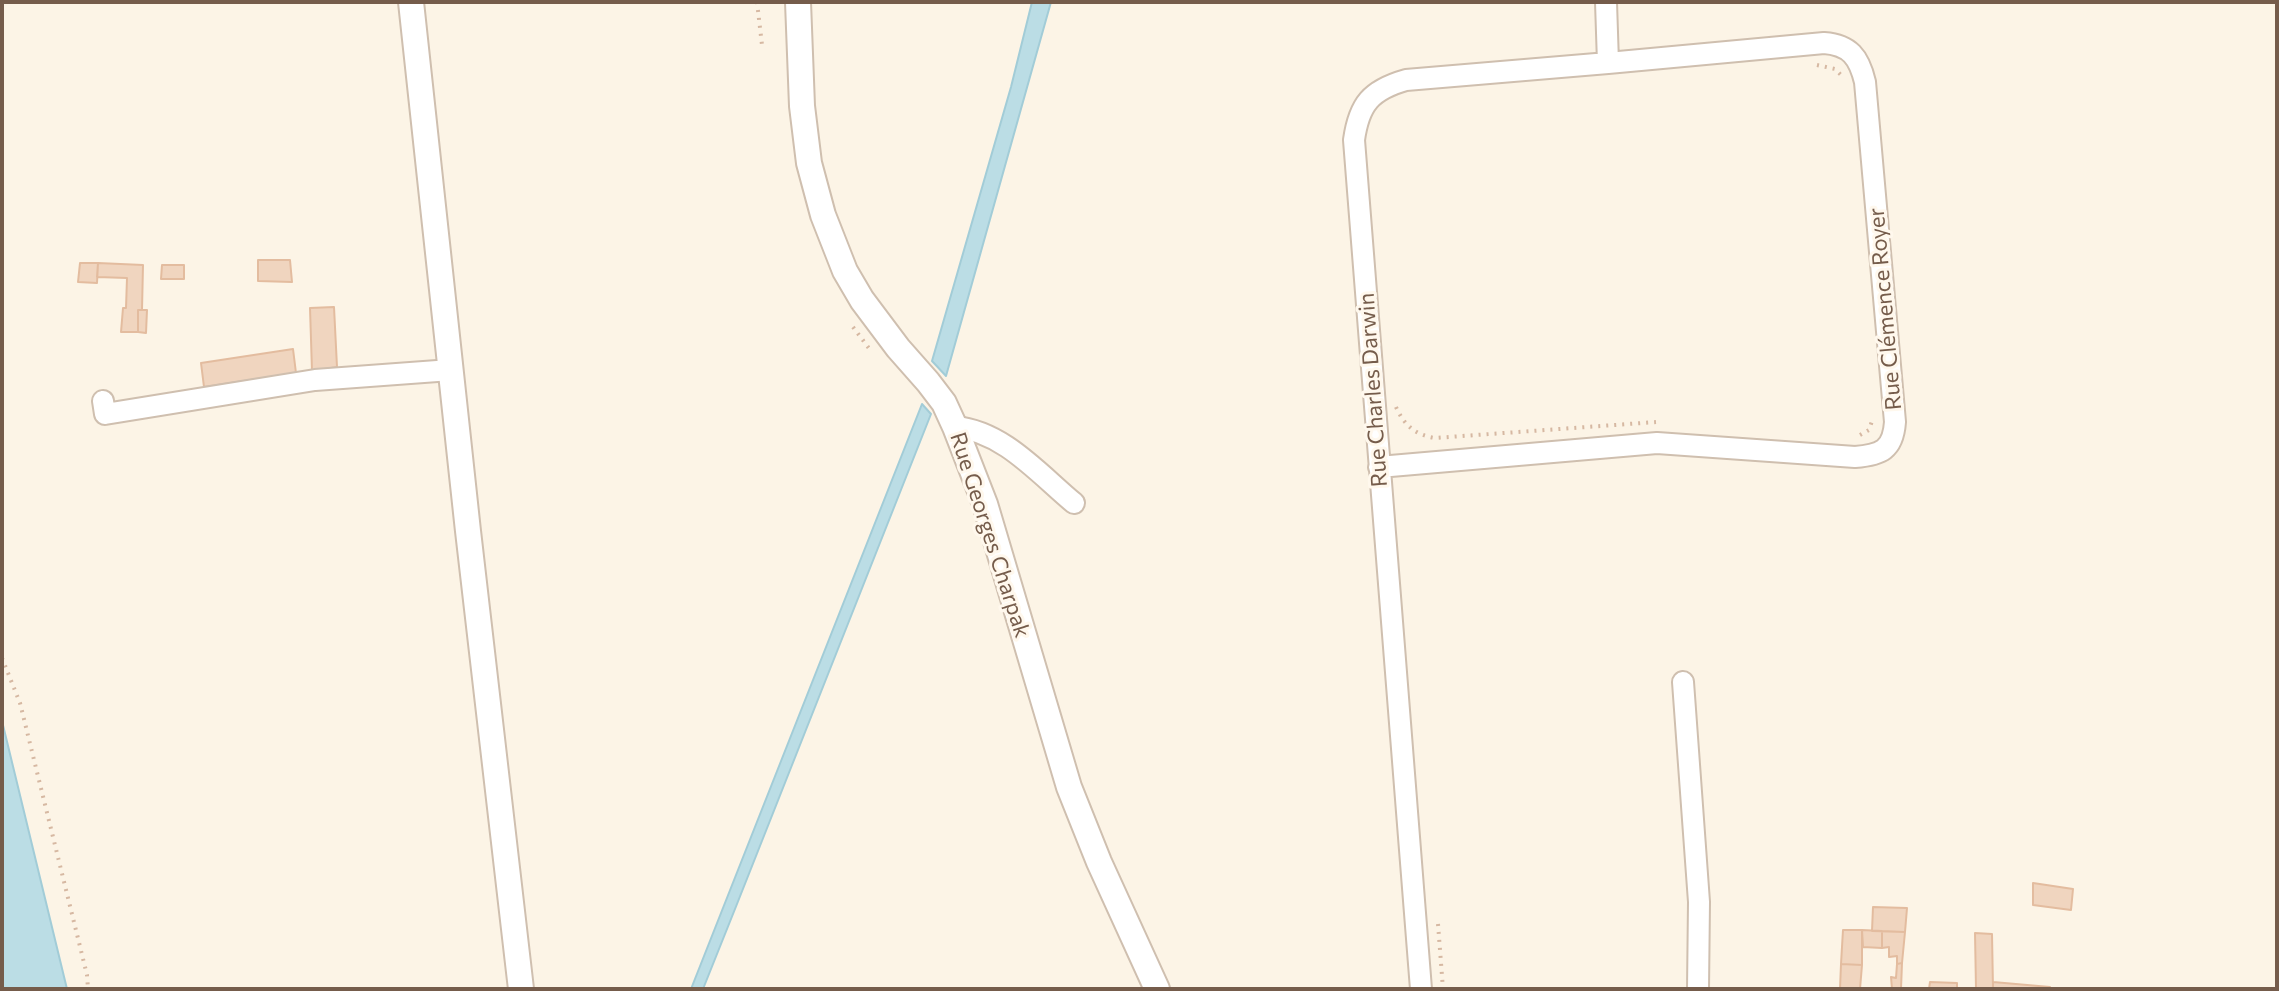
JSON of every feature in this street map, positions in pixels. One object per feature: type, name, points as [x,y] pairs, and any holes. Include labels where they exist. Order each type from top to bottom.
[{"type":"street","points":[[411,2],[521,989]]},
{"type":"street","name":"Rue Georges Charpak","points":[[798,2],[802,106],[809,163],[823,215],[845,271],[862,300],[944,403],[955,427],[985,504],[1069,787],[1099,862],[1157,989]]},
{"type":"street","points":[[1606,2],[1608,63]]},
{"type":"street","name":"Rue Clémence Royer","points":[[1379,467],[1657,443],[1855,457],[1872,456],[1887,448],[1894,437],[1865,82],[1861,65],[1852,51],[1840,45],[1824,43],[1608,63]]},
{"type":"street","name":"Rue Charles Darwin","points":[[1421,989],[1354,140],[1356,122],[1374,94],[1388,85],[1406,80],[1608,63]]},
{"type":"street","points":[[103,401],[105,414],[315,380],[451,370]]},
{"type":"street","points":[[955,427],[971,429],[1002,443],[1074,503]]},
{"type":"street","points":[[1683,682],[1699,902],[1698,989]]},
{"type":"path","points":[[757,2],[762,45]]},
{"type":"path","points":[[1805,66],[1820,65],[1835,69],[1843,83]]},
{"type":"path","points":[[1395,405],[1408,426],[1424,436],[1435,438],[1663,422]]},
{"type":"path","points":[[1857,436],[1869,430],[1873,418]]},
{"type":"path","points":[[2,658],[20,703],[88,989]]},
{"type":"water","points":[[1032,2],[1051,2],[946,376],[932,361],[1011,87]]},
{"type":"water","points":[[922,404],[931,414],[703,989],[691,989]]},
{"type":"water","points":[[2,721],[67,989],[2,989]]},
{"type":"building","points":[[258,260],[290,260],[292,282],[258,281]]},
{"type":"building","points":[[80,263],[98,263],[97,283],[78,282]]},
{"type":"building","points":[[98,263],[143,265],[138,332],[121,332],[127,278],[97,277]]},
{"type":"building","points":[[162,265],[184,265],[184,279],[161,279]]},
{"type":"building","points":[[334,307],[337,367],[312,371],[310,308]]},
{"type":"building","points":[[138,310],[147,310],[146,333],[138,332]]},
{"type":"building","points":[[293,349],[296,373],[204,387],[201,363]]},
{"type":"building","points":[[2033,883],[2073,889],[2071,910],[2033,905]]},
{"type":"building","points":[[1873,907],[1907,908],[1905,932],[1872,931]]},
{"type":"building","points":[[1843,930],[1862,930],[1862,965],[1841,964]]},
{"type":"building","points":[[1862,930],[1882,931],[1882,948],[1863,947]]},
{"type":"building","points":[[1882,931],[1905,932],[1902,963],[1897,964],[1897,956],[1889,957],[1889,947],[1882,948]]},
{"type":"building","points":[[1975,933],[1992,934],[1993,989],[1976,989]]},
{"type":"building","points":[[1902,963],[1901,989],[1892,989],[1891,977],[1896,978],[1897,964]]},
{"type":"building","points":[[1841,964],[1862,965],[1860,989],[1840,989]]},
{"type":"building","points":[[1930,982],[1957,983],[1957,989],[1929,989]]},
{"type":"building","points":[[1993,982],[2050,987],[2050,989],[1993,989]]}]
